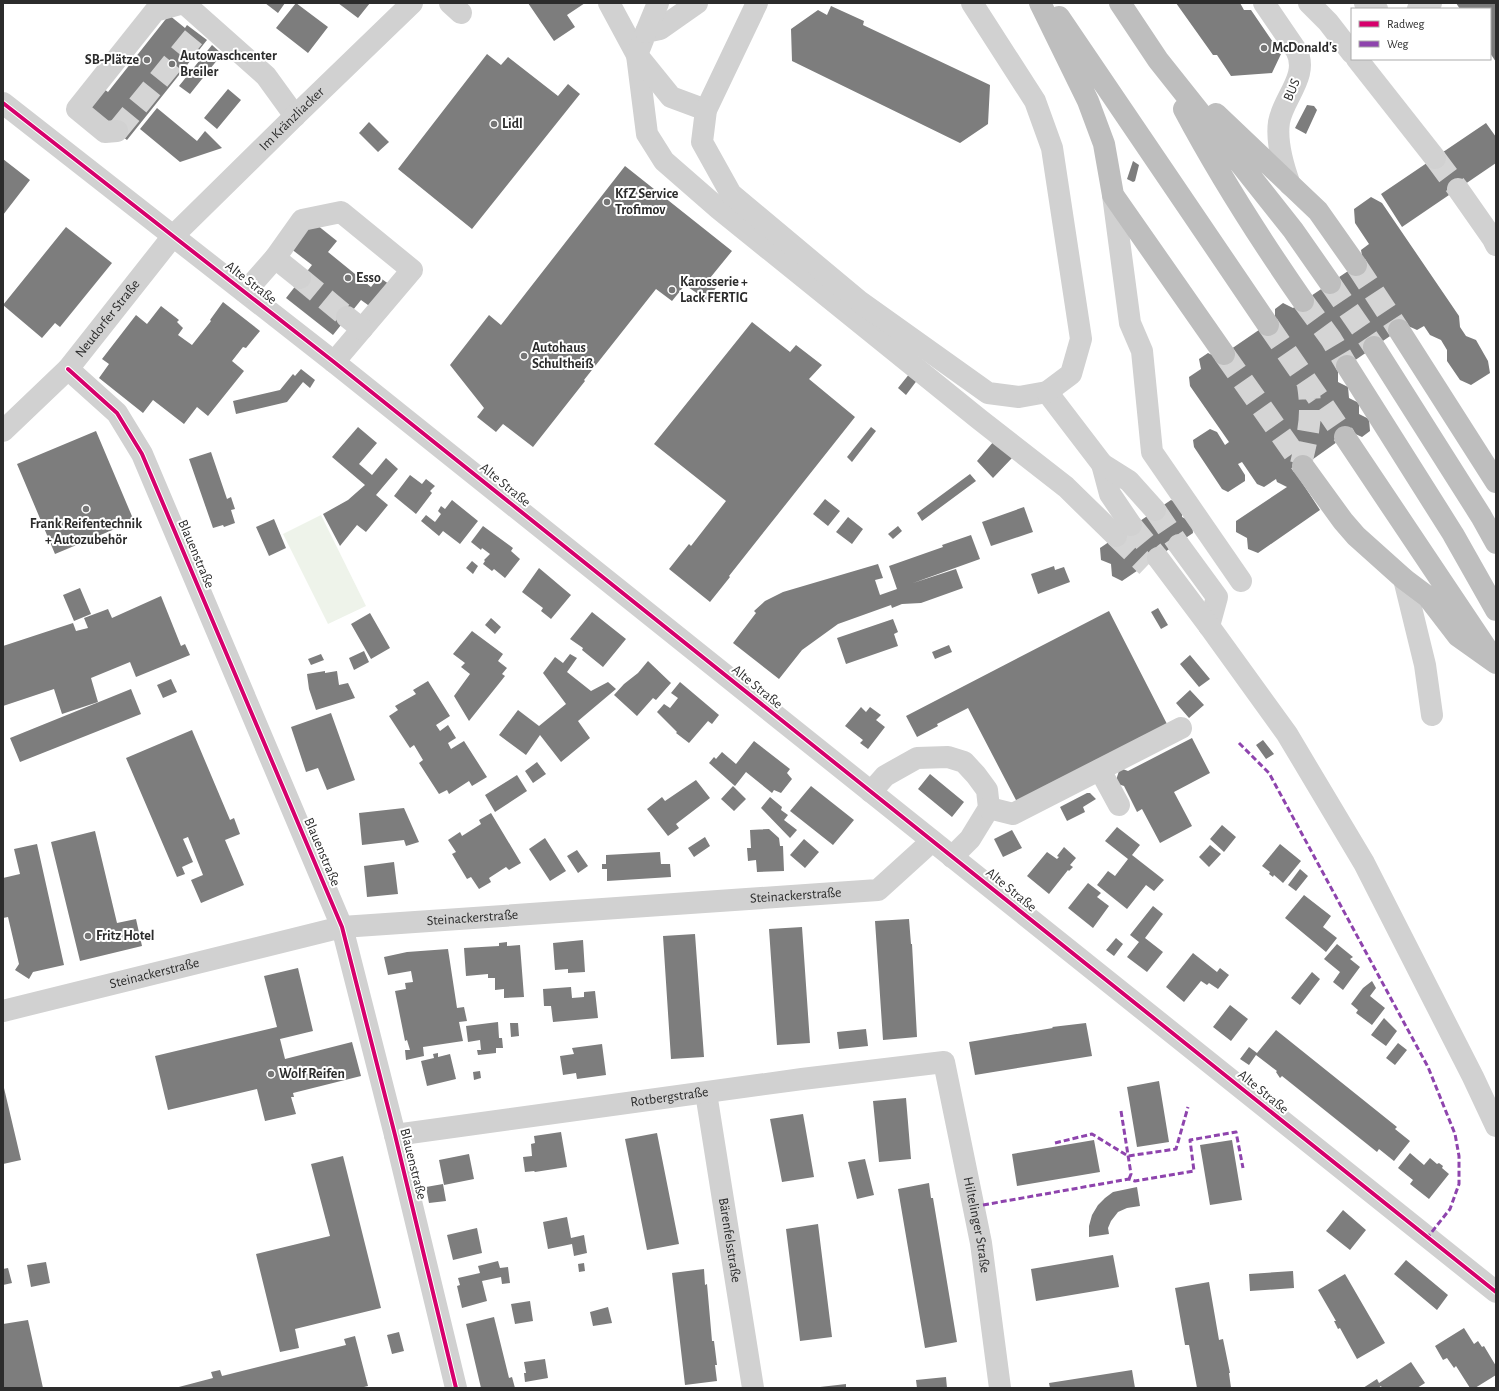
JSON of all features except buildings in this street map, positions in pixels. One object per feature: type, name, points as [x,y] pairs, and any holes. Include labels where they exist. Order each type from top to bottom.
[{"type":"highway","points":[[1040,3],[1088,101],[1104,144],[1112,195],[1224,354]]},
{"type":"highway","points":[[1049,3],[1268,325]]},
{"type":"highway","points":[[1120,3],[1158,60],[1293,230],[1330,283]]},
{"type":"highway","points":[[1158,60],[1318,211],[1356,265]]},
{"type":"highway","points":[[1158,60],[1199,137],[1269,252],[1303,301]]},
{"type":"highway","points":[[1398,330],[1496,482]]},
{"type":"highway","points":[[1374,347],[1481,516],[1496,543]]},
{"type":"highway","points":[[1347,366],[1453,534],[1496,610]]},
{"type":"highway","points":[[1345,437],[1496,663]]},
{"type":"highway","points":[[1303,466],[1356,536],[1404,580],[1428,596],[1458,636],[1496,663]]},
{"type":"street","points":[[117,131],[105,132],[77,109],[155,11],[184,3],[203,29],[266,76],[295,116]]},
{"type":"street","name":"Im Kränzliacker","points":[[173,236],[412,3]]},
{"type":"street","points":[[609,3],[637,55],[671,97],[706,110]]},
{"type":"street","points":[[658,3],[637,55],[647,134],[664,161],[719,209],[973,414],[1123,530],[1110,494],[1102,464]]},
{"type":"street","points":[[646,32],[660,29],[698,3]]},
{"type":"street","points":[[757,3],[706,110],[702,142],[731,194],[858,301],[988,393],[1019,397],[1046,392],[1071,374],[1081,339],[1052,148],[1035,101],[972,3]]},
{"type":"street","name":"BUS","points":[[1264,3],[1300,58],[1299,74],[1282,111],[1279,122],[1282,159],[1290,185]]},
{"type":"street","points":[[1309,3],[1328,22],[1351,52]]},
{"type":"street","points":[[1318,3],[1328,22]]},
{"type":"street","points":[[1365,3],[1375,8]]},
{"type":"street","points":[[1421,8],[1431,3]]},
{"type":"street","points":[[1358,60],[1435,158]]},
{"type":"street","name":"Alte Straße","points":[[3,103],[334,362],[1496,1292]]},
{"type":"street","points":[[1458,189],[1496,245]]},
{"type":"street","points":[[1112,195],[1130,323],[1142,351],[1152,452],[1241,581]]},
{"type":"street","points":[[245,292],[275,258],[302,220],[341,212],[347,216],[412,270],[354,323],[334,362]]},
{"type":"street","name":"Neudorfer Straße","points":[[3,431],[68,369],[173,236]]},
{"type":"street","points":[[275,258],[300,278]]},
{"type":"street","name":"Blauenstraße","points":[[68,369],[117,413],[142,454],[342,927],[395,1135],[456,1388]]},
{"type":"street","points":[[1046,392],[1102,464],[1129,481],[1155,510]]},
{"type":"street","points":[[1178,545],[1217,597],[1209,626]]},
{"type":"street","points":[[1153,562],[1209,626],[1287,734],[1364,863],[1473,1077],[1496,1126]]},
{"type":"street","points":[[1404,580],[1425,665],[1432,715]]},
{"type":"street","points":[[989,808],[1013,814],[1181,728]]},
{"type":"street","points":[[871,792],[885,776],[917,758],[948,757],[964,762],[987,790],[989,808],[970,839],[952,857]]},
{"type":"street","points":[[1100,770],[1119,805]]},
{"type":"street","name":"Steinackerstraße","points":[[3,1011],[342,927],[878,890],[932,841]]},
{"type":"street","name":"Rotbergstraße","points":[[395,1135],[802,1079],[944,1062]]},
{"type":"street","name":"Hiltelinger Straße","points":[[944,1062],[981,1243],[1000,1388]]},
{"type":"street","name":"Bärenfelsstraße","points":[[706,1093],[753,1388]]},
{"type":"shaded area","points":[[321,515],[366,606],[328,624],[283,534]]},
{"type":"tunnel","points":[[117,131],[197,33]]},
{"type":"tunnel","points":[[1435,158],[1458,189]]},
{"type":"tunnel","points":[[1356,265],[1399,330]]},
{"type":"tunnel","points":[[300,278],[347,317]]},
{"type":"tunnel","points":[[1330,283],[1374,347]]},
{"type":"tunnel","points":[[1303,301],[1331,339],[1347,366]]},
{"type":"tunnel","points":[[1268,325],[1345,437]]},
{"type":"tunnel","points":[[1224,354],[1303,466]]},
{"type":"tunnel","points":[[1301,464],[1308,434],[1310,416],[1308,385]]},
{"type":"tunnel","points":[[1155,510],[1179,545]]},
{"type":"tunnel","points":[[1131,525],[1158,558]]},
{"type":"tunnel","points":[[1116,536],[1147,566]]},
{"type":"marked path","points":[[1239,743],[1269,773],[1428,1067],[1455,1134],[1459,1156],[1459,1184],[1450,1209],[1427,1238]]},
{"type":"marked path","points":[[1055,1143],[1092,1134],[1128,1156],[1176,1149],[1188,1107]]},
{"type":"marked path","points":[[1121,1111],[1131,1174],[1129,1179]]},
{"type":"marked path","points":[[983,1205],[1129,1179],[1135,1181],[1194,1171],[1190,1140],[1236,1132],[1243,1168]]},
{"type":"cycle path","points":[[3,103],[334,362],[1496,1292]]},
{"type":"cycle path","points":[[68,369],[117,413],[142,454],[342,927],[395,1135],[456,1388]]},
{"type":"place","name":"McDonald's","points":[[1264,48]]},
{"type":"place","name":"SB-Plätze","points":[[147,60]]},
{"type":"place","name":"Autowaschcenter Breiler","points":[[172,64]]},
{"type":"place","name":"Lidl","points":[[494,124]]},
{"type":"place","name":"KfZ Service Trofimov","points":[[607,202]]},
{"type":"place","name":"Esso","points":[[348,278]]},
{"type":"place","name":"Karosserie + Lack FERTIG","points":[[672,290]]},
{"type":"place","name":"Autohaus Schultheiß","points":[[524,356]]},
{"type":"place","name":"Frank Reifentechnik + Autozubehör","points":[[86,509]]},
{"type":"place","name":"Fritz Hotel","points":[[88,936]]},
{"type":"place","name":"Wolf Reifen","points":[[271,1074]]}]
